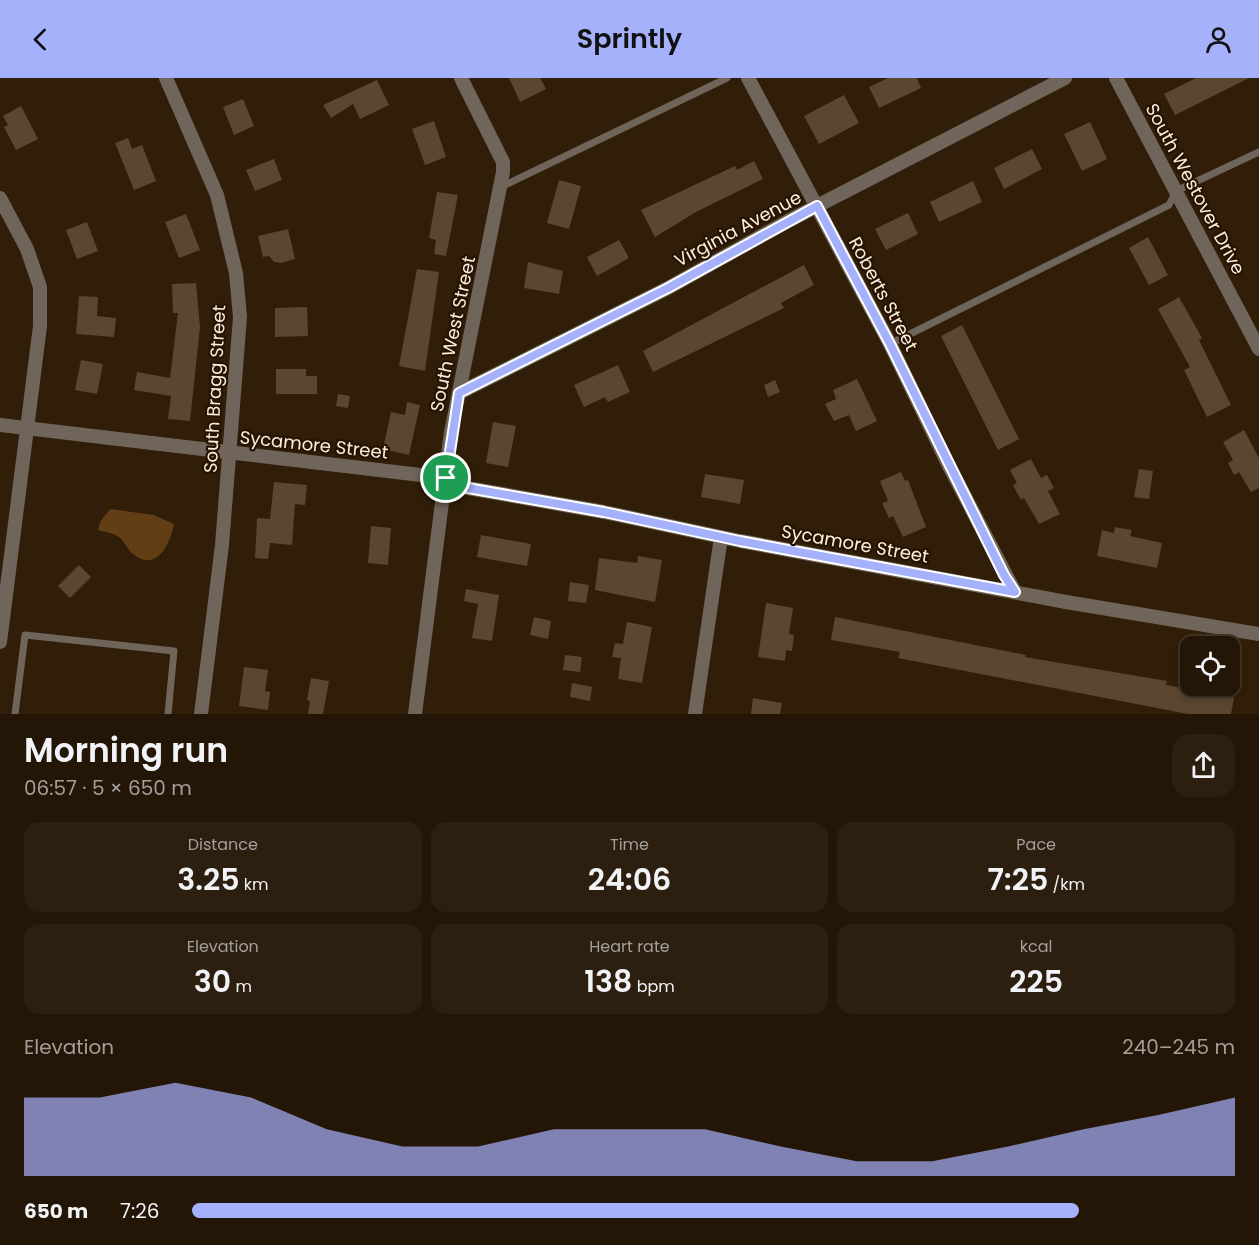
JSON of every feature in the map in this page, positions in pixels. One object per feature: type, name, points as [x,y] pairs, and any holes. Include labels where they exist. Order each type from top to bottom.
[{"type":"street","name":"South Bragg Street","points":[[166,78],[217,195],[236,273],[240,317],[230,454],[201,714]]},
{"type":"street","name":"South West Street","points":[[415,714],[459,393],[501,188],[503,162],[461,78]]},
{"type":"street","name":"Roberts Street","points":[[748,78],[890,344],[979,525],[1015,592]]},
{"type":"street","name":"Virginia Avenue","points":[[459,393],[668,288],[817,206],[1065,78]]},
{"type":"street","name":"South Westover Drive","points":[[1116,78],[1256,334],[1259,349]]},
{"type":"street","points":[[0,198],[27,249],[40,288],[40,326],[28,429],[5,563],[0,642]]},
{"type":"street","name":"Sycamore Street","points":[[0,425],[446,481],[721,537],[1015,592],[1259,634]]},
{"type":"street","points":[[695,714],[721,537]]},
{"type":"lane","points":[[501,188],[727,78]]},
{"type":"lane","points":[[890,344],[1169,205],[1176,191],[1259,152]]},
{"type":"lane","points":[[15,714],[24,635],[174,651],[168,714]]},
{"type":"shaded area","points":[[110,509],[154,515],[174,524],[165,548],[155,559],[141,559],[130,551],[118,536],[98,530],[100,522]]},
{"type":"building","points":[[509,78],[540,78],[546,89],[520,102]]},
{"type":"building","points":[[888,78],[917,78],[921,88],[879,108],[869,87]]},
{"type":"building","points":[[1196,78],[1249,78],[1175,115],[1164,94]]},
{"type":"building","points":[[377,80],[389,105],[360,119],[353,104],[331,118],[323,105]]},
{"type":"building","points":[[844,95],[859,123],[819,144],[804,116]]},
{"type":"building","points":[[243,99],[254,126],[234,135],[223,107]]},
{"type":"building","points":[[21,106],[38,139],[16,150],[4,127],[8,125],[3,116]]},
{"type":"building","points":[[434,121],[446,157],[425,165],[412,129]]},
{"type":"building","points":[[1090,122],[1107,159],[1082,171],[1064,134]]},
{"type":"building","points":[[128,138],[132,149],[142,145],[156,181],[134,190],[115,143]]},
{"type":"building","points":[[1032,149],[1042,169],[1004,189],[994,168]]},
{"type":"building","points":[[274,159],[282,180],[255,191],[246,170]]},
{"type":"building","points":[[754,161],[763,179],[696,212],[655,237],[641,210],[735,166],[737,170]]},
{"type":"building","points":[[559,180],[581,186],[569,229],[547,223]]},
{"type":"building","points":[[973,181],[982,202],[939,222],[930,202]]},
{"type":"building","points":[[437,192],[458,195],[446,256],[434,254],[436,240],[429,238]]},
{"type":"building","points":[[908,213],[918,234],[886,250],[875,229]]},
{"type":"building","points":[[186,214],[200,250],[179,258],[165,222]]},
{"type":"building","points":[[87,222],[98,251],[77,259],[66,230]]},
{"type":"building","points":[[288,229],[295,259],[281,263],[274,262],[269,256],[263,257],[258,236]]},
{"type":"building","points":[[1148,237],[1168,275],[1149,285],[1129,248]]},
{"type":"building","points":[[619,240],[629,258],[597,276],[587,257]]},
{"type":"building","points":[[528,262],[563,271],[559,294],[524,288]]},
{"type":"building","points":[[804,265],[814,285],[781,303],[784,308],[653,372],[643,351]]},
{"type":"building","points":[[417,269],[439,272],[425,371],[399,366]]},
{"type":"building","points":[[196,283],[200,327],[190,421],[168,419],[171,396],[134,390],[137,372],[170,378],[178,313],[173,313],[172,284]]},
{"type":"building","points":[[79,296],[98,297],[97,316],[116,318],[114,337],[76,334]]},
{"type":"building","points":[[1179,297],[1202,338],[1199,340],[1231,405],[1207,417],[1184,370],[1190,367],[1158,309]]},
{"type":"building","points":[[307,307],[308,336],[275,337],[275,308]]},
{"type":"building","points":[[962,325],[1019,439],[998,450],[941,336]]},
{"type":"building","points":[[81,360],[103,364],[97,394],[75,390]]},
{"type":"building","points":[[618,365],[630,392],[608,402],[605,397],[584,407],[574,385]]},
{"type":"building","points":[[276,369],[306,369],[306,376],[317,376],[317,394],[276,394]]},
{"type":"building","points":[[857,379],[877,421],[856,431],[849,415],[834,421],[825,404],[836,399],[833,390]]},
{"type":"building","points":[[775,380],[780,392],[768,397],[764,385]]},
{"type":"building","points":[[338,394],[350,396],[348,408],[336,406]]},
{"type":"building","points":[[407,402],[420,405],[409,455],[383,449],[391,412],[405,415]]},
{"type":"building","points":[[493,422],[516,426],[508,467],[486,463]]},
{"type":"building","points":[[1244,430],[1259,458],[1259,488],[1251,492],[1239,472],[1234,475],[1228,463],[1233,460],[1223,442]]},
{"type":"building","points":[[1031,459],[1041,478],[1047,475],[1054,488],[1048,491],[1060,514],[1039,524],[1024,498],[1021,500],[1013,485],[1017,483],[1010,470]]},
{"type":"building","points":[[1139,469],[1153,471],[1149,499],[1134,497]]},
{"type":"building","points":[[901,472],[905,481],[908,480],[926,527],[903,537],[893,516],[889,518],[882,503],[888,501],[880,481]]},
{"type":"building","points":[[705,474],[744,480],[740,504],[701,497]]},
{"type":"building","points":[[274,482],[307,485],[305,505],[295,504],[292,545],[270,543],[268,559],[255,558],[257,518],[270,519]]},
{"type":"building","points":[[371,526],[391,528],[388,565],[368,563]]},
{"type":"building","points":[[1115,527],[1132,530],[1130,536],[1162,543],[1157,568],[1097,556],[1102,530],[1114,533]]},
{"type":"building","points":[[481,535],[531,544],[527,566],[477,557]]},
{"type":"building","points":[[638,556],[662,560],[655,602],[595,590],[599,558],[637,563]]},
{"type":"building","points":[[79,565],[91,577],[70,598],[58,586]]},
{"type":"building","points":[[570,582],[589,585],[586,603],[568,601]]},
{"type":"building","points":[[466,589],[499,595],[492,641],[472,638],[478,604],[464,601]]},
{"type":"building","points":[[766,603],[793,608],[789,634],[794,635],[792,651],[786,650],[785,661],[758,657]]},
{"type":"building","points":[[534,617],[551,621],[548,639],[530,635]]},
{"type":"building","points":[[835,617],[1026,655],[1025,657],[1167,681],[1166,685],[1180,688],[1180,696],[1234,698],[1231,714],[1188,714],[898,658],[900,652],[831,640]]},
{"type":"building","points":[[627,622],[652,627],[642,683],[618,679],[621,658],[612,657],[615,643],[623,644]]},
{"type":"building","points":[[565,655],[582,657],[580,672],[563,670]]},
{"type":"building","points":[[244,667],[268,670],[265,691],[270,692],[268,710],[239,706]]},
{"type":"building","points":[[311,678],[329,681],[323,714],[308,714],[310,701],[307,700]]},
{"type":"building","points":[[572,683],[592,687],[590,701],[570,697]]},
{"type":"building","points":[[753,698],[782,703],[780,714],[751,714]]},
{"type":"route","points":[[817,206],[890,344],[1004,575],[1015,592],[740,541],[604,512],[445,484],[446,478],[451,432],[459,393],[668,288],[817,206]]}]
